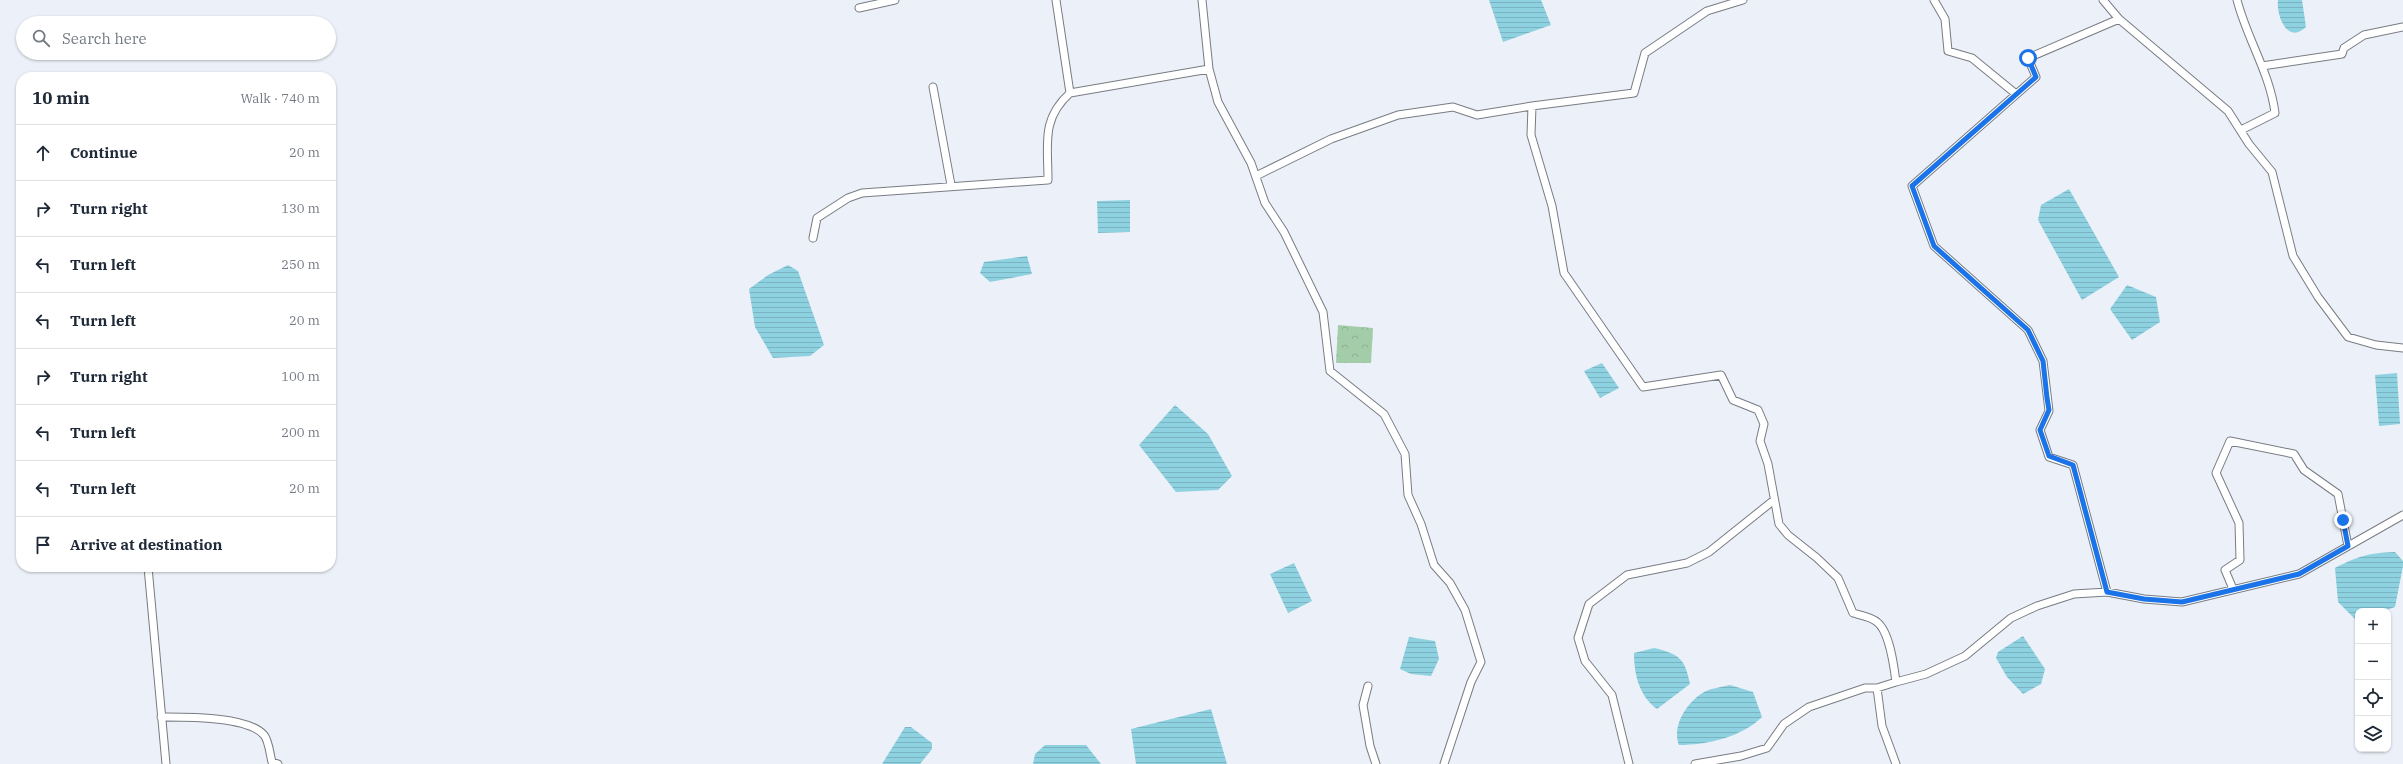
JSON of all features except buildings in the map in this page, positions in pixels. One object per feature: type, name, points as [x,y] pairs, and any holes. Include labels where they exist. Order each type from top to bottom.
[{"type":"street","points":[[859,8],[895,0]]},
{"type":"street","points":[[1056,0],[1070,93]]},
{"type":"street","points":[[1202,0],[1209,69],[1218,102],[1251,163],[1266,203],[1284,232],[1323,312],[1330,371],[1384,414],[1405,454],[1408,495],[1421,524],[1434,565],[1450,583],[1465,610],[1481,662],[1470,682],[1444,764]]},
{"type":"street","points":[[1256,176],[1332,139],[1398,115],[1453,107],[1477,115],[1532,106],[1634,93],[1645,53],[1707,11],[1743,0]]},
{"type":"street","points":[[1934,0],[1945,19],[1948,51],[1972,58],[2016,94]]},
{"type":"street","points":[[2103,0],[2119,18],[2228,111],[2249,144],[2272,172],[2293,256],[2318,297],[2348,337],[2376,344],[2403,348]]},
{"type":"street","points":[[2237,0],[2242,18],[2272,92],[2275,113],[2241,130]]},
{"type":"street","points":[[2107,592],[2073,465],[2049,456],[2040,430],[2049,410],[2043,361],[2028,330],[1934,246],[1912,186],[2036,77],[2028,58],[2119,18]]},
{"type":"street","points":[[2262,66],[2342,54],[2344,48],[2364,35],[2403,27]]},
{"type":"street","points":[[813,238],[817,218],[848,198],[862,193],[951,185],[1048,180],[1048,123],[1059,103],[1070,93],[1209,69]]},
{"type":"street","points":[[933,87],[951,185]]},
{"type":"street","points":[[1532,106],[1531,134],[1552,206],[1564,273],[1643,387],[1721,375],[1733,400],[1758,410],[1764,424],[1760,441],[1768,464],[1779,524],[1788,535],[1817,558],[1838,578],[1853,613],[1877,622],[1886,636],[1896,682]]},
{"type":"street","points":[[2233,590],[2225,570],[2240,560],[2239,524],[2216,473],[2230,441],[2294,454],[2304,470],[2338,494],[2348,546]]},
{"type":"street","points":[[1629,764],[1612,696],[1585,661],[1578,638],[1589,604],[1627,575],[1687,563],[1709,552],[1774,500]]},
{"type":"street","points":[[1695,764],[1741,756],[1767,748],[1784,724],[1809,707],[1864,688],[1877,688],[1926,674],[1965,656],[2011,618],[2037,606],[2074,594],[2107,592],[2144,599],[2182,602],[2299,574],[2403,515]]},
{"type":"street","points":[[148,572],[166,764]]},
{"type":"street","points":[[1368,686],[1363,705],[1370,746],[1376,764]]},
{"type":"street","points":[[1877,688],[1882,726],[1896,764]]},
{"type":"street","points":[[161,717],[218,719],[256,729],[265,736],[272,762],[278,764]]},
{"type":"green space","points":[[1338,325],[1373,328],[1371,363],[1336,363]]},
{"type":"water","points":[[1489,0],[1541,0],[1551,25],[1503,42]]},
{"type":"water","points":[[2278,0],[2302,0],[2306,27],[2299,32],[2288,30],[2281,20]]},
{"type":"water","points":[[2069,189],[2119,277],[2082,300],[2038,220],[2041,205]]},
{"type":"water","points":[[1130,200],[1130,232],[1098,233],[1097,201]]},
{"type":"water","points":[[1027,256],[1032,274],[990,282],[980,273],[984,262]]},
{"type":"water","points":[[788,265],[798,271],[824,345],[810,356],[773,358],[755,327],[749,289],[768,275]]},
{"type":"water","points":[[2127,285],[2156,297],[2160,322],[2132,340],[2110,309]]},
{"type":"water","points":[[1602,363],[1619,388],[1600,398],[1584,371]]},
{"type":"water","points":[[2397,373],[2400,424],[2379,426],[2375,375]]},
{"type":"water","points":[[1175,405],[1208,434],[1232,476],[1218,490],[1176,492],[1139,445]]},
{"type":"water","points":[[2395,552],[2403,561],[2395,607],[2391,608],[2355,608],[2355,619],[2338,602],[2335,568],[2364,556]]},
{"type":"water","points":[[1294,563],[1312,601],[1288,613],[1270,574]]},
{"type":"water","points":[[2023,636],[2045,669],[2041,684],[2023,694],[2007,677],[1996,658],[1998,652]]},
{"type":"water","points":[[1409,637],[1435,641],[1439,659],[1431,676],[1411,674],[1400,669]]},
{"type":"water","points":[[1654,648],[1675,655],[1680,659],[1686,669],[1690,684],[1657,709],[1646,698],[1642,691],[1637,677],[1634,661],[1634,653]]},
{"type":"water","points":[[1730,685],[1753,692],[1762,717],[1745,730],[1734,735],[1690,745],[1679,745],[1677,730],[1679,722],[1687,707],[1699,695],[1706,691]]},
{"type":"water","points":[[1211,709],[1227,764],[1136,764],[1131,729]]},
{"type":"water","points":[[905,727],[911,727],[932,743],[932,749],[920,764],[882,764]]},
{"type":"water","points":[[1045,745],[1086,745],[1101,764],[1033,764],[1035,754]]},
{"type":"route","points":[[2028,58],[2036,77],[1912,186],[1934,246],[2028,330],[2043,361],[2049,410],[2040,430],[2049,456],[2073,465],[2107,592],[2144,599],[2182,602],[2299,574],[2348,546],[2343,520]]}]
